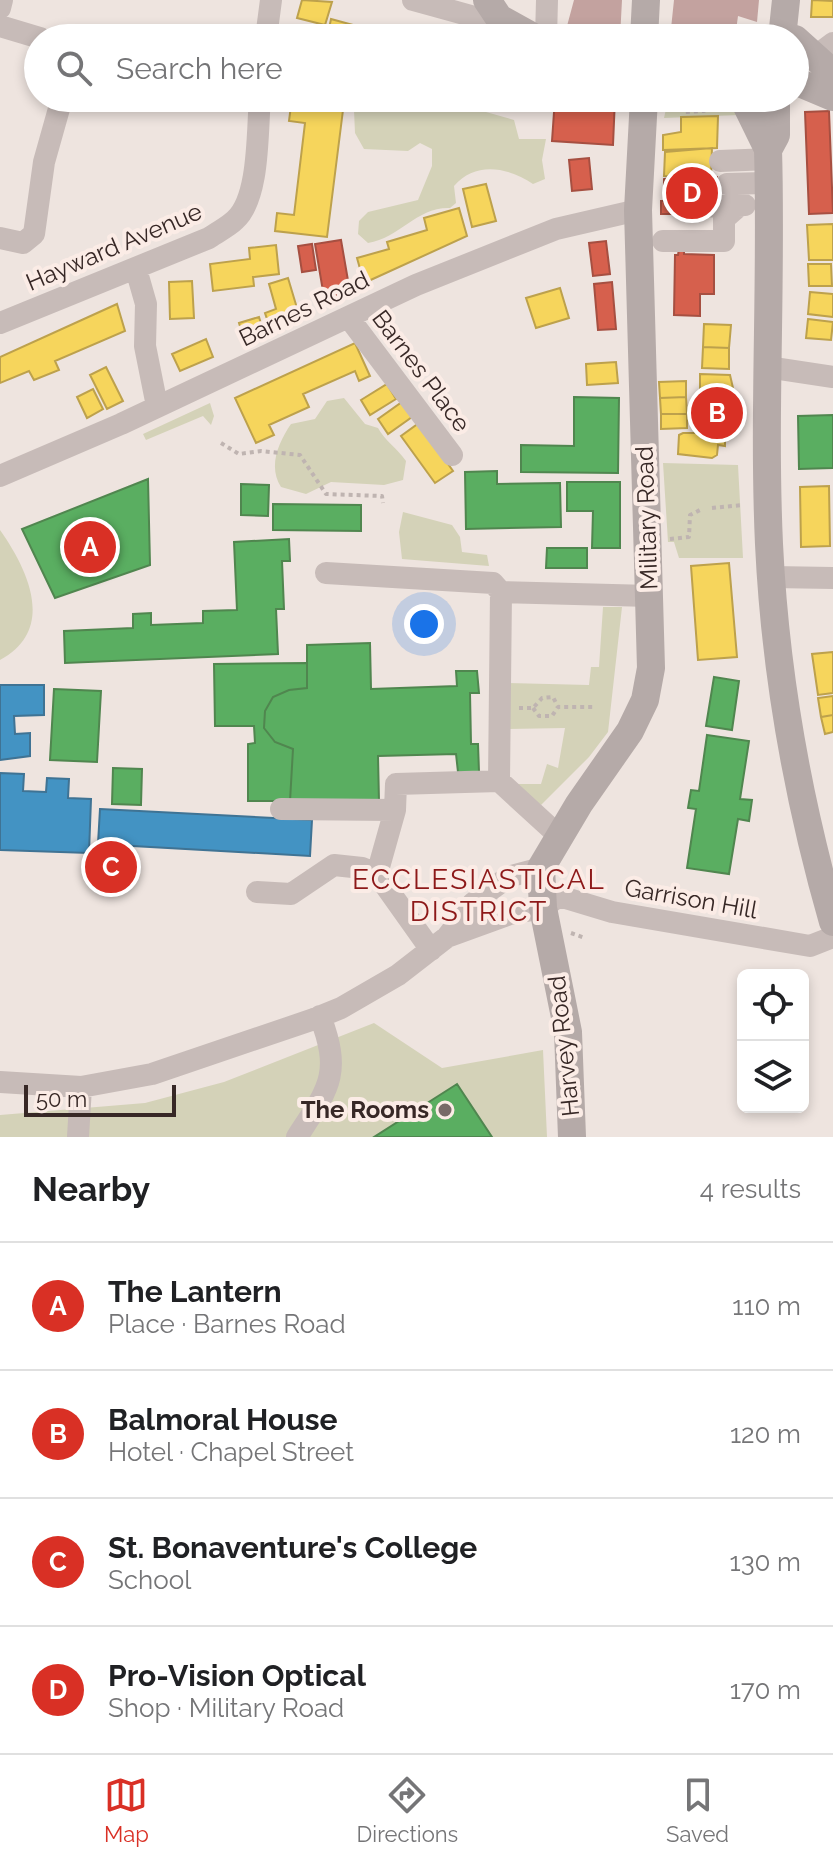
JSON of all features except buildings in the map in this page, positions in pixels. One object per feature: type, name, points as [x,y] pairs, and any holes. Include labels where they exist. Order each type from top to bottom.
[{"type":"main road","points":[[645,24],[646,0]]},
{"type":"main road","points":[[786,0],[796,24]]},
{"type":"main road","points":[[493,9],[515,24]]},
{"type":"main road","points":[[809,87],[833,97]]},
{"type":"main road","name":"Military Road","points":[[541,868],[559,836],[615,756],[645,700],[651,668],[638,210],[643,112]]},
{"type":"main road","points":[[748,112],[768,174]]},
{"type":"main road","points":[[776,112],[776,135],[768,174],[767,367],[772,577],[788,720],[833,922]]},
{"type":"main road","points":[[541,868],[543,908]]},
{"type":"main road","name":"Harvey Road","points":[[543,908],[568,1032],[572,1137]]},
{"type":"street","points":[[0,8],[2,0]]},
{"type":"street","points":[[268,24],[271,0]]},
{"type":"street","points":[[413,0],[482,19],[493,9]]},
{"type":"street","points":[[546,24],[547,0]]},
{"type":"street","points":[[0,26],[24,33]]},
{"type":"street","points":[[0,238],[23,243],[34,234],[44,162],[58,112]]},
{"type":"street","name":"Hayward Avenue","points":[[0,323],[209,238],[235,220],[246,206],[254,165],[259,112]]},
{"type":"street","points":[[720,161],[768,174]]},
{"type":"street","points":[[727,184],[768,174]]},
{"type":"street","points":[[663,241],[724,241],[724,219],[768,174]]},
{"type":"street","points":[[687,207],[740,205]]},
{"type":"street","name":"Barnes Road","points":[[0,476],[416,285],[556,229],[638,210]]},
{"type":"street","points":[[136,269],[146,304],[145,346],[157,406]]},
{"type":"street","name":"Barnes Place","points":[[349,318],[452,455]]},
{"type":"street","points":[[767,367],[833,377]]},
{"type":"street","points":[[326,573],[493,583],[501,592],[499,781]]},
{"type":"street","points":[[772,577],[833,578]]},
{"type":"street","points":[[501,592],[650,596]]},
{"type":"street","points":[[377,874],[395,810],[396,784],[499,781],[559,836]]},
{"type":"street","points":[[281,809],[395,810]]},
{"type":"street","points":[[257,892],[291,894],[334,865],[362,868],[377,874],[439,943]]},
{"type":"street","points":[[439,943],[473,903],[508,877],[541,868]]},
{"type":"street","name":"Garrison Hill","points":[[543,908],[559,896],[612,912],[810,946],[833,937]]},
{"type":"street","points":[[0,1082],[81,1087],[152,1074],[320,1016],[370,992],[439,943],[510,914],[543,908]]},
{"type":"street","points":[[297,1137],[317,1106],[334,1062],[320,1016]]},
{"type":"street","points":[[78,1137],[81,1087]]},
{"type":"path","points":[[221,443],[239,454],[261,451],[300,455],[326,494],[382,496],[383,503]]},
{"type":"path","points":[[712,508],[743,505]]},
{"type":"path","points":[[677,538],[689,537],[690,515],[702,509]]},
{"type":"path","points":[[500,708],[533,708],[542,698],[553,697],[558,707]]},
{"type":"path","points":[[533,708],[539,716],[552,716],[558,707]]},
{"type":"path","points":[[558,707],[595,707]]},
{"type":"shaded area","points":[[354,112],[486,112],[514,120],[519,139],[546,139],[542,160],[545,179],[533,184],[513,174],[492,169],[472,173],[454,186],[456,203],[450,208],[427,212],[390,235],[368,243],[358,234],[359,221],[368,212],[418,200],[432,166],[432,149],[420,143],[408,151],[364,149],[355,133]]},
{"type":"shaded area","points":[[665,112],[736,112],[739,115],[664,118]]},
{"type":"shaded area","points":[[344,398],[365,424],[378,428],[406,461],[403,480],[384,485],[331,482],[306,494],[281,487],[275,471],[276,455],[291,424],[315,419],[327,401]]},
{"type":"shaded area","points":[[210,403],[214,416],[211,425],[203,416],[146,440],[143,434]]},
{"type":"shaded area","points":[[663,463],[738,465],[743,558],[679,558],[674,542],[668,542]]},
{"type":"shaded area","points":[[403,512],[452,525],[460,537],[462,552],[487,555],[489,566],[402,559],[399,532]]},
{"type":"shaded area","points":[[0,530],[28,581],[32,616],[28,633],[17,647],[0,660]]},
{"type":"shaded area","points":[[603,607],[622,607],[608,732],[589,757],[541,805],[514,784],[541,784],[547,764],[558,768],[565,728],[507,729],[508,683],[589,685],[591,667],[599,667]]},
{"type":"shaded area","points":[[374,1023],[442,1068],[543,1050],[547,1137],[0,1137],[0,1115],[145,1103],[224,1082]]},
{"type":"place","name":"Pro-Vision Optical","points":[[692,193]]},
{"type":"place","name":"Balmoral House","points":[[717,413]]},
{"type":"place","name":"The Lantern","points":[[90,547]]},
{"type":"place","name":"St. Bonaventure's College","points":[[111,867]]},
{"type":"place","name":"The Rooms","points":[[445,1110]]},
{"type":"district","name":"ECCLESIASTICAL DISTRICT","points":[[479,895]]}]
